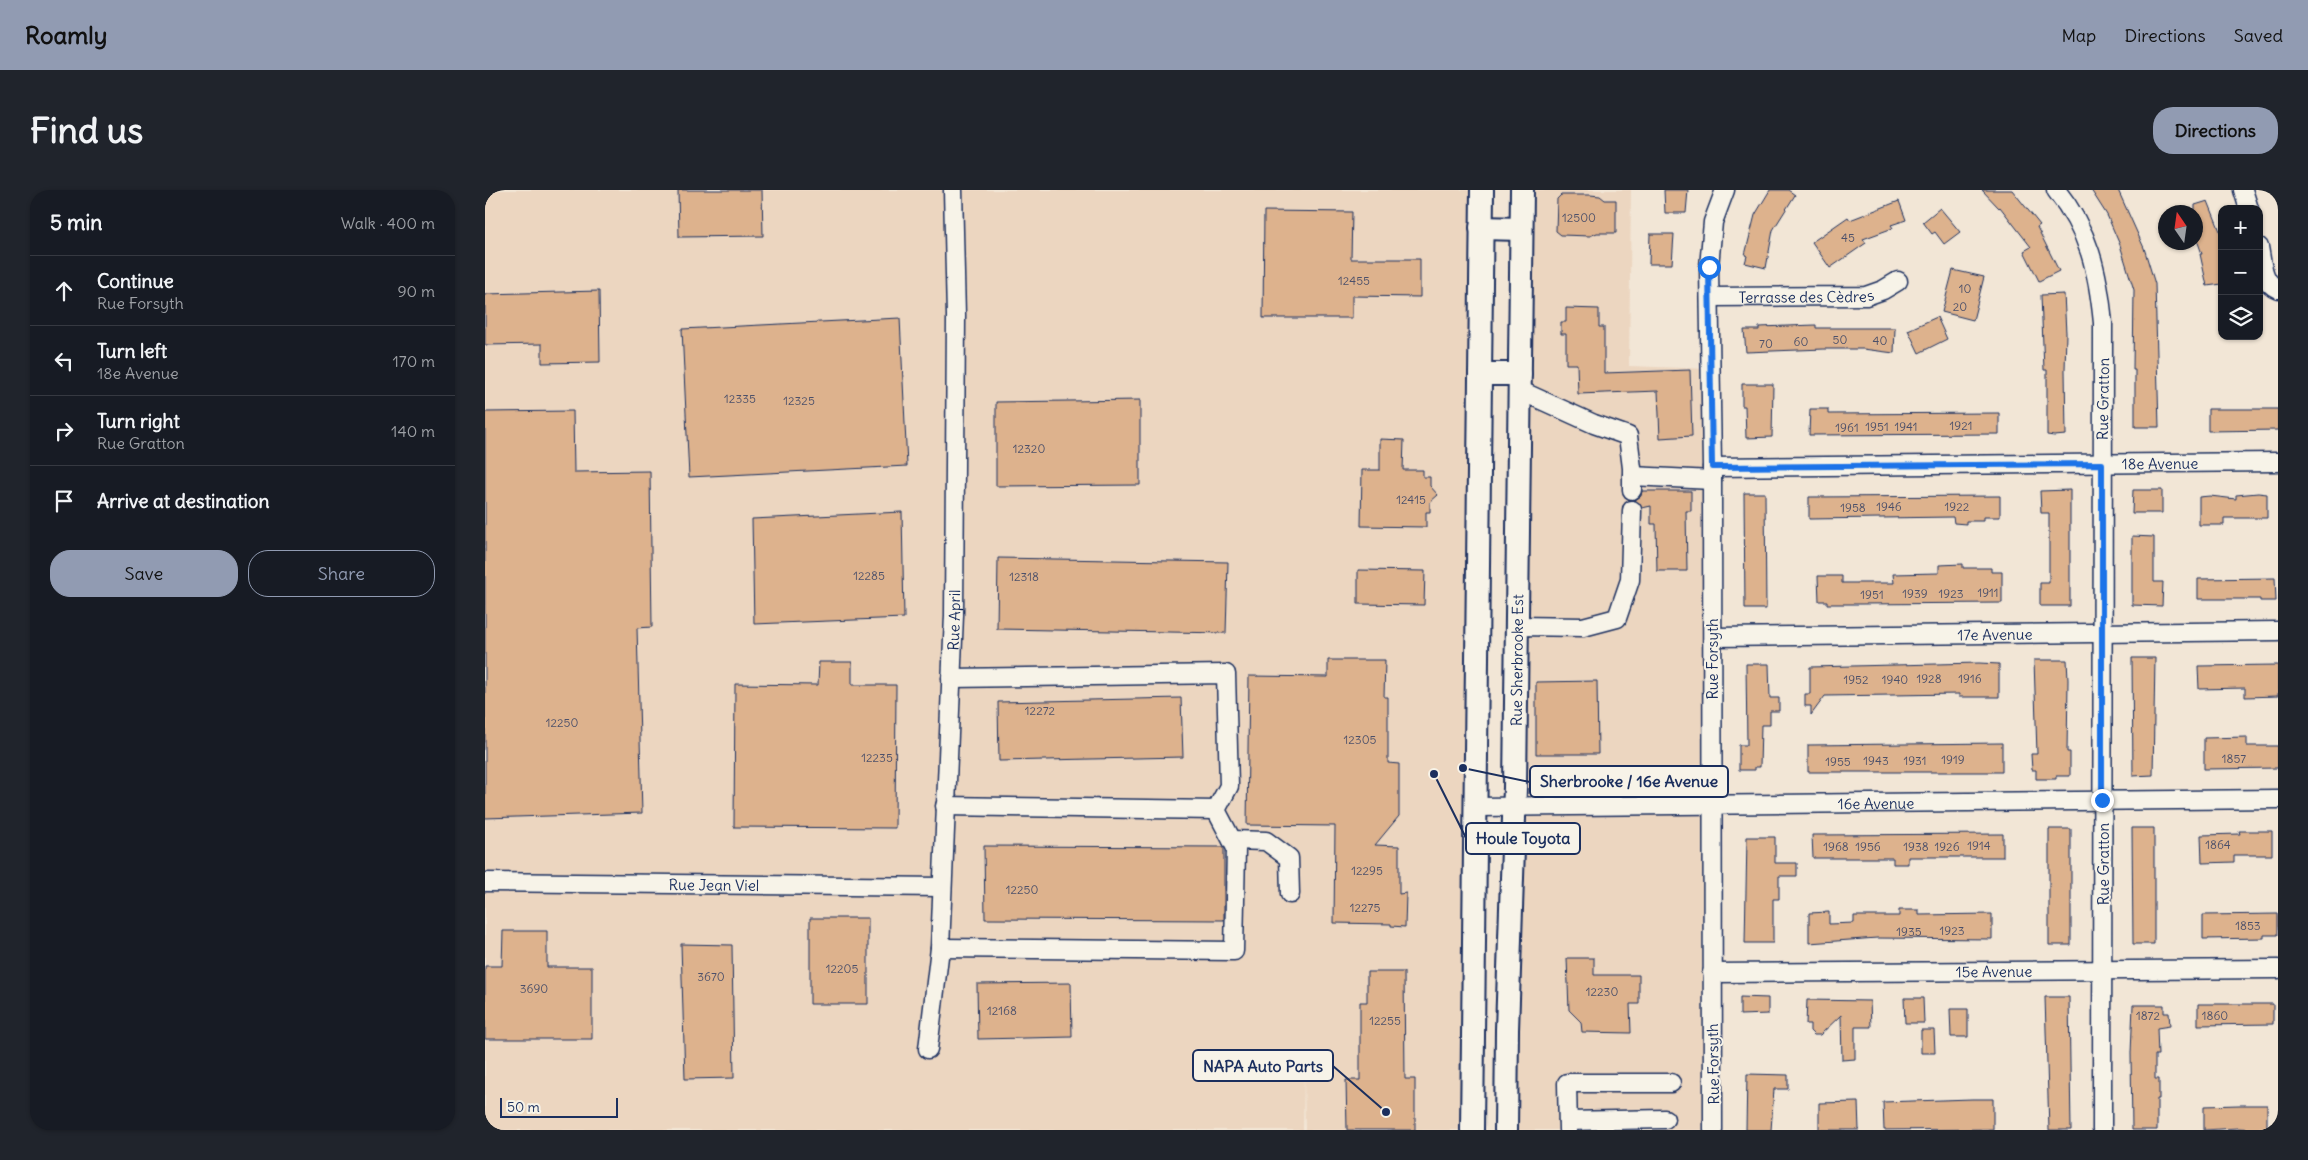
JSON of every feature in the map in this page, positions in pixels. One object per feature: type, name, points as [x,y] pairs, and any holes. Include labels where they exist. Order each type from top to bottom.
[{"type":"main road","points":[[1472,1130],[1482,190]]},
{"type":"main road","name":"Rue Sherbrooke Est","points":[[1506,1130],[1514,807],[1522,190]]},
{"type":"main road","points":[[1481,228],[1521,229]]},
{"type":"main road","points":[[1480,374],[1519,382]]},
{"type":"main road","points":[[1474,923],[1510,924]]},
{"type":"main road","points":[[1473,1030],[1507,1030]]},
{"type":"street","name":"Rue April","points":[[928,1049],[940,948],[954,605],[956,316],[953,190]]},
{"type":"street","name":"Rue Gratton","points":[[2055,190],[2080,225],[2093,258],[2100,288],[2103,322],[2103,971],[2101,1130]]},
{"type":"street","points":[[2243,190],[2248,205]]},
{"type":"street","name":"Rue Forsyth","points":[[1713,1130],[1711,805],[1713,637],[1709,246],[1713,222],[1723,192]]},
{"type":"street","points":[[2260,250],[2265,278],[2271,286],[2278,288]]},
{"type":"street","name":"Terrasse des Cèdres","points":[[1711,297],[1865,296],[1883,290],[1898,280]]},
{"type":"street","name":"18e Avenue","points":[[1519,382],[1594,424],[1628,436],[1632,483],[1712,473],[2278,462]]},
{"type":"street","points":[[1517,626],[1583,627],[1617,618],[1630,580],[1632,510]]},
{"type":"street","name":"17e Avenue","points":[[1713,637],[2278,631]]},
{"type":"street","points":[[951,678],[1225,674],[1229,786],[1216,810]]},
{"type":"street","name":"16e Avenue","points":[[1475,808],[2278,798]]},
{"type":"street","points":[[945,806],[1216,810]]},
{"type":"street","points":[[940,948],[1234,951],[1236,848],[1216,810]]},
{"type":"street","points":[[1232,840],[1266,841],[1289,858],[1290,894]]},
{"type":"street","name":"Rue Jean Viel","points":[[485,882],[942,887]]},
{"type":"street","name":"15e Avenue","points":[[1712,973],[2278,969]]},
{"type":"street","points":[[1665,1119],[1568,1125],[1567,1083],[1671,1083]]},
{"type":"shaded area","points":[[485,190],[1482,190],[1471,1130],[1305,1130],[1304,1071],[1303,1130],[485,1130]]},
{"type":"shaded area","points":[[1522,190],[1631,190],[1629,366],[1710,369],[1711,1130],[1511,1130]]},
{"type":"building","points":[[678,190],[762,190],[763,236],[679,237]]},
{"type":"building","points":[[1664,190],[1688,190],[1686,213],[1665,213]]},
{"type":"building","points":[[1770,190],[1788,190],[1795,195],[1773,230],[1766,268],[1745,263],[1747,256],[1745,255],[1755,215]]},
{"type":"building","points":[[1982,190],[2012,190],[2040,225],[2037,227],[2059,271],[2039,281],[2024,251],[2031,247],[2000,207]]},
{"type":"building","points":[[2091,190],[2118,190],[2144,248],[2155,284],[2159,427],[2135,427],[2135,370],[2133,370],[2134,290],[2120,245],[2107,215]]},
{"type":"building","points":[[1561,195],[1590,195],[1600,196],[1605,200],[1616,200],[1616,233],[1597,233],[1590,236],[1561,235],[1556,231],[1557,199]]},
{"type":"building","points":[[1899,201],[1906,220],[1891,225],[1893,228],[1863,239],[1866,243],[1830,268],[1812,242],[1848,217],[1850,220]]},
{"type":"building","points":[[2208,201],[2218,226],[2218,285],[2207,286],[2200,254],[2202,254],[2201,250],[2203,250],[2203,205],[2195,205]]},
{"type":"building","points":[[1940,208],[1960,232],[1944,244],[1935,232],[1932,234],[1923,222]]},
{"type":"building","points":[[1264,211],[1352,212],[1351,259],[1420,259],[1420,297],[1352,296],[1352,318],[1263,318]]},
{"type":"building","points":[[1650,234],[1674,234],[1672,264],[1649,264]]},
{"type":"building","points":[[1953,270],[1984,277],[1973,320],[1942,312]]},
{"type":"building","points":[[599,291],[600,362],[542,363],[542,344],[485,345],[485,294]]},
{"type":"building","points":[[2064,294],[2066,435],[2054,436],[2047,435],[2047,370],[2044,370],[2041,295]]},
{"type":"building","points":[[1566,308],[1599,309],[1599,327],[1604,327],[1604,373],[1690,370],[1692,436],[1660,438],[1658,391],[1578,394],[1577,364],[1566,364],[1566,334],[1561,334],[1561,322],[1566,322]]},
{"type":"building","points":[[1937,317],[1947,339],[1919,353],[1908,330]]},
{"type":"building","points":[[900,318],[907,466],[689,477],[682,329]]},
{"type":"building","points":[[1816,325],[1816,328],[1895,328],[1894,353],[1863,349],[1746,352],[1744,330],[1759,330],[1759,327]]},
{"type":"building","points":[[1742,384],[1773,384],[1772,437],[1746,438],[1745,406],[1742,406]]},
{"type":"building","points":[[1140,400],[1140,485],[996,486],[996,402]]},
{"type":"building","points":[[1810,409],[1828,409],[1828,414],[1999,413],[1999,434],[1809,435]]},
{"type":"building","points":[[2208,409],[2278,409],[2278,430],[2208,431]]},
{"type":"building","points":[[573,411],[574,472],[650,471],[652,627],[637,628],[642,813],[485,818],[485,412]]},
{"type":"building","points":[[1380,439],[1404,440],[1403,470],[1423,470],[1423,477],[1430,477],[1430,486],[1438,495],[1430,502],[1430,512],[1426,512],[1426,527],[1361,526],[1362,470],[1380,470]]},
{"type":"building","points":[[2070,490],[2070,606],[2040,606],[2040,583],[2049,583],[2049,513],[2041,513],[2040,491]]},
{"type":"building","points":[[2133,490],[2162,490],[2162,513],[2132,513]]},
{"type":"building","points":[[1642,491],[1691,491],[1691,511],[1686,511],[1687,571],[1657,571],[1656,524],[1651,524],[1651,506],[1642,508],[1635,500],[1641,496]]},
{"type":"building","points":[[1744,493],[1765,493],[1766,609],[1745,609]]},
{"type":"building","points":[[2267,494],[2267,518],[2224,518],[2224,525],[2199,525],[2199,497],[2210,496],[2236,499],[2236,495]]},
{"type":"building","points":[[2000,496],[2000,517],[1983,517],[1983,521],[1966,521],[1966,524],[1954,523],[1953,517],[1809,519],[1809,497]]},
{"type":"building","points":[[902,512],[904,618],[754,624],[752,519]]},
{"type":"building","points":[[2132,536],[2154,537],[2154,582],[2163,582],[2162,606],[2132,605]]},
{"type":"building","points":[[998,558],[1228,562],[1226,633],[997,629]]},
{"type":"building","points":[[1963,564],[1963,568],[1991,568],[1991,572],[2002,572],[2002,603],[1827,604],[1827,601],[1819,601],[1818,576],[1842,576],[1842,583],[1894,583],[1893,574],[1939,573],[1939,565]]},
{"type":"building","points":[[1358,570],[1425,571],[1424,605],[1358,604]]},
{"type":"building","points":[[2275,578],[2276,601],[2260,601],[2260,599],[2198,599],[2198,579]]},
{"type":"building","points":[[2132,658],[2155,658],[2153,775],[2133,776]]},
{"type":"building","points":[[1328,660],[1385,660],[1384,697],[1388,697],[1388,763],[1399,764],[1399,816],[1375,845],[1399,846],[1399,894],[1406,893],[1405,927],[1391,926],[1391,924],[1334,923],[1335,826],[1247,825],[1249,676],[1328,677]]},
{"type":"building","points":[[2034,660],[2067,660],[2067,752],[2070,752],[2070,776],[2056,776],[2056,779],[2036,779],[2036,770],[2032,770],[2031,754],[2037,754]]},
{"type":"building","points":[[819,662],[852,662],[852,685],[896,685],[895,828],[734,827],[735,684],[818,685]]},
{"type":"building","points":[[1746,664],[1769,664],[1770,698],[1779,698],[1779,711],[1770,711],[1770,725],[1761,725],[1760,767],[1755,767],[1755,770],[1739,770],[1739,745],[1747,745]]},
{"type":"building","points":[[1999,664],[1999,697],[1959,697],[1959,694],[1825,696],[1811,715],[1811,706],[1805,706],[1805,694],[1810,694],[1810,667]]},
{"type":"building","points":[[2278,665],[2278,696],[2245,697],[2245,688],[2199,689],[2198,666]]},
{"type":"building","points":[[1597,681],[1598,754],[1536,754],[1536,682]]},
{"type":"building","points":[[1181,698],[1183,757],[999,761],[998,702]]},
{"type":"building","points":[[2247,737],[2247,746],[2278,746],[2278,768],[2204,769],[2204,738]]},
{"type":"building","points":[[2002,743],[2002,772],[1808,772],[1808,745]]},
{"type":"building","points":[[2132,828],[2154,828],[2154,944],[2133,944]]},
{"type":"building","points":[[2049,829],[2071,829],[2071,945],[2049,945]]},
{"type":"building","points":[[2239,831],[2272,831],[2272,855],[2234,855],[2234,862],[2202,863],[2201,835],[2240,834]]},
{"type":"building","points":[[2003,834],[2003,857],[1908,857],[1908,864],[1893,864],[1893,858],[1813,858],[1812,835]]},
{"type":"building","points":[[1747,837],[1775,837],[1775,863],[1797,863],[1797,876],[1779,876],[1779,899],[1773,899],[1773,943],[1745,943]]},
{"type":"building","points":[[984,846],[1224,847],[1224,920],[985,919]]},
{"type":"building","points":[[1899,910],[1919,910],[1919,915],[1992,914],[1992,939],[1877,938],[1809,943],[1809,913],[1829,912],[1829,924],[1854,923],[1854,916],[1899,916]]},
{"type":"building","points":[[2278,914],[2278,935],[2264,935],[2264,938],[2203,939],[2203,915]]},
{"type":"building","points":[[810,918],[868,918],[868,1004],[810,1004]]},
{"type":"building","points":[[503,931],[547,931],[547,967],[592,967],[592,1039],[485,1039],[485,966],[502,966]]},
{"type":"building","points":[[681,944],[732,945],[734,1078],[685,1079]]},
{"type":"building","points":[[1567,958],[1594,958],[1594,975],[1639,975],[1639,1004],[1630,1004],[1631,1033],[1582,1032],[1581,1022],[1569,1010]]},
{"type":"building","points":[[1367,972],[1404,972],[1405,1079],[1415,1079],[1415,1130],[1347,1130],[1346,1080],[1360,1080],[1360,1002],[1367,1002]]},
{"type":"building","points":[[1071,983],[1072,1037],[978,1039],[977,984]]},
{"type":"building","points":[[1740,997],[1768,998],[1768,1014],[1740,1015]]},
{"type":"building","points":[[2045,997],[2069,997],[2071,1130],[2049,1130]]},
{"type":"building","points":[[1904,998],[1923,998],[1924,1023],[1905,1023]]},
{"type":"building","points":[[1807,1000],[1870,1001],[1871,1027],[1855,1027],[1855,1059],[1842,1060],[1841,1015],[1820,1035],[1814,1035],[1810,1031],[1810,1024],[1806,1024]]},
{"type":"building","points":[[2198,1004],[2273,1004],[2273,1024],[2198,1025]]},
{"type":"building","points":[[2133,1005],[2164,1005],[2164,1013],[2169,1013],[2170,1026],[2157,1028],[2158,1055],[2155,1055],[2155,1079],[2159,1079],[2159,1099],[2157,1099],[2157,1130],[2132,1130],[2131,1053]]},
{"type":"building","points":[[1950,1009],[1968,1009],[1968,1037],[1951,1037]]},
{"type":"building","points":[[1921,1030],[1934,1030],[1935,1053],[1921,1053]]},
{"type":"building","points":[[1747,1074],[1788,1075],[1788,1089],[1774,1089],[1771,1130],[1746,1130]]},
{"type":"building","points":[[1993,1099],[1993,1129],[1884,1130],[1883,1102]]},
{"type":"building","points":[[1858,1102],[1859,1130],[1819,1130],[1819,1103]]},
{"type":"building","points":[[2267,1105],[2267,1130],[2239,1128],[2204,1130],[2204,1106]]},
{"type":"place","name":"Sherbrooke / 16e Avenue","points":[[1463,768]]},
{"type":"place","name":"Houle Toyota","points":[[1434,774]]},
{"type":"place","name":"NAPA Auto Parts","points":[[1386,1112]]},
{"type":"route","points":[[1709,267],[1711,297],[1712,467],[2102,464],[2102,800]]}]
